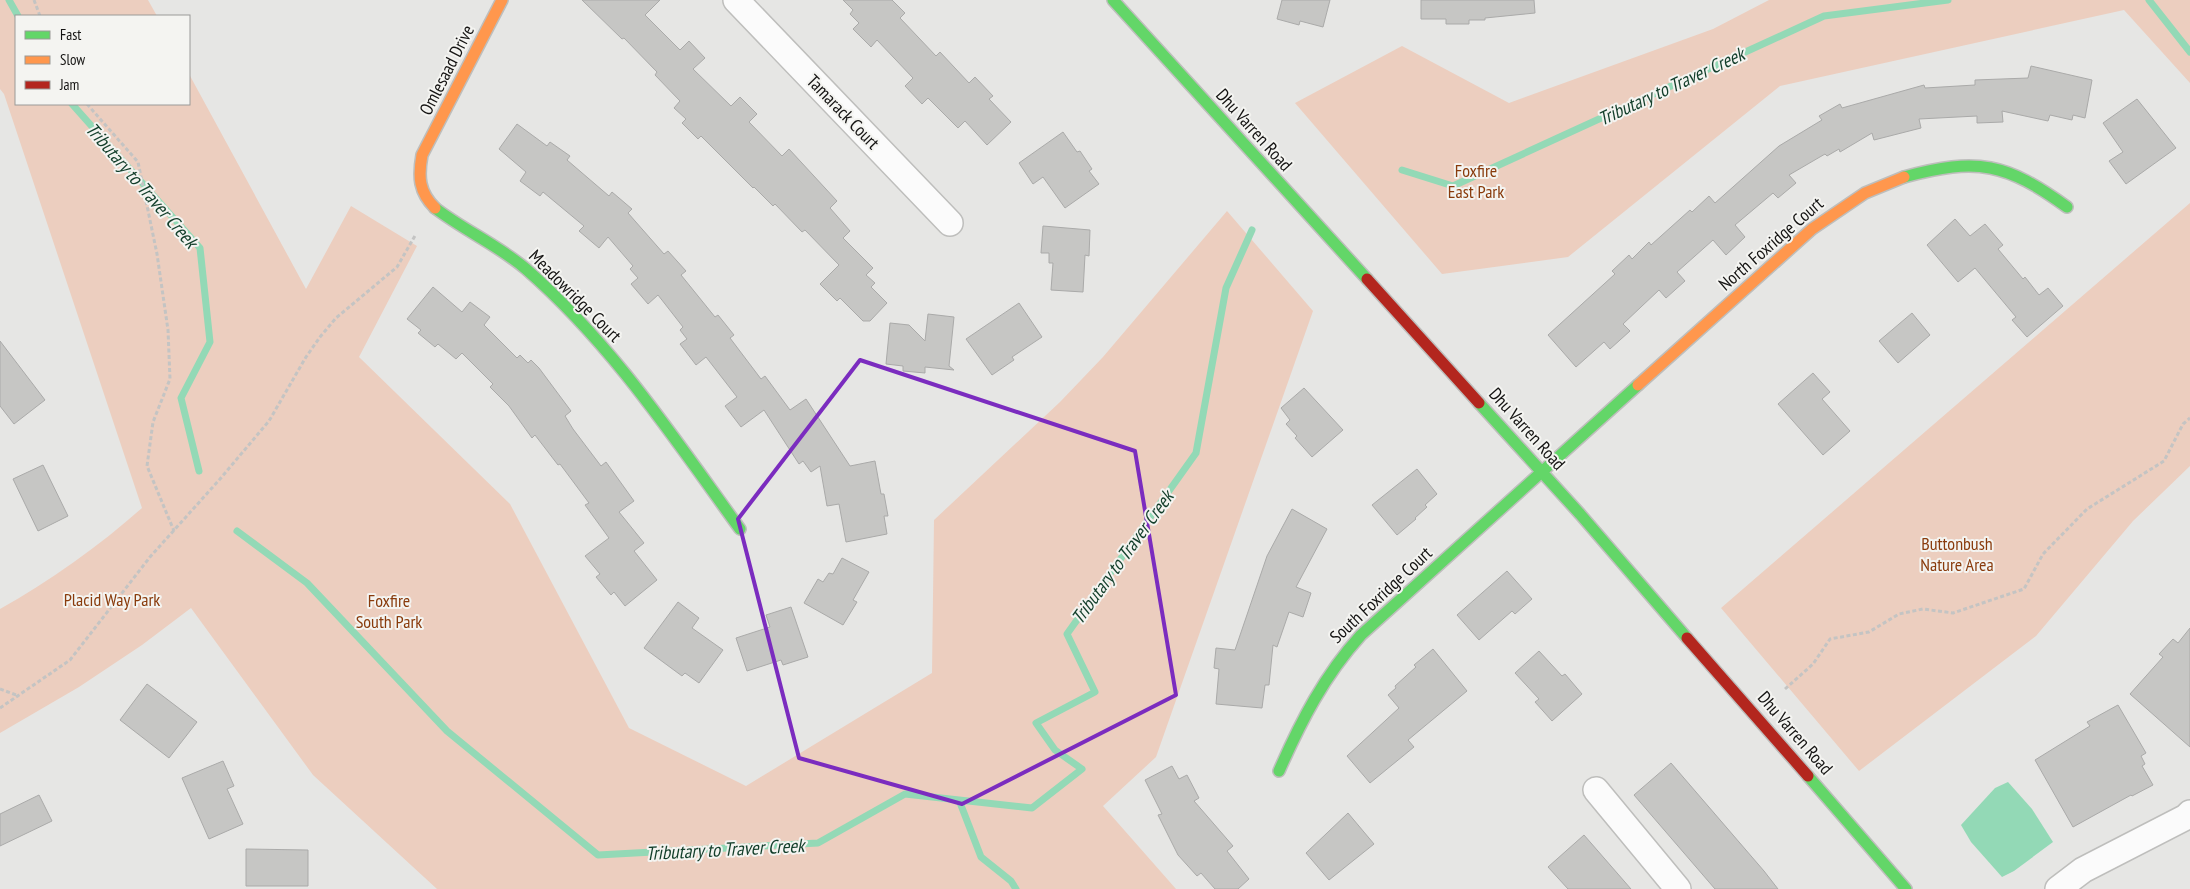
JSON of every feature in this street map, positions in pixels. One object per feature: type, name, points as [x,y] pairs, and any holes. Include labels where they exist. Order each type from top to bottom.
[{"type":"street","name":"Omlesaad Drive","points":[[422,155],[502,0]]},
{"type":"street","name":"Tamarack Court","points":[[736,0],[950,223]]},
{"type":"street","name":"Dhu Varren Road","points":[[1113,0],[1542,471],[1906,889]]},
{"type":"street","name":"Meadowridge Court","points":[[422,155],[417,176],[419,187],[427,201],[437,210],[487,239],[527,270],[590,330],[619,365],[740,529]]},
{"type":"street","name":"North Foxridge Court","points":[[1542,471],[1794,244],[1830,215],[1862,194],[1903,176],[1940,168],[1976,165],[1989,166],[2011,172],[2030,181],[2067,207]]},
{"type":"street","name":"South Foxridge Court","points":[[1279,771],[1302,718],[1319,687],[1344,652],[1542,471]]},
{"type":"street","points":[[1596,790],[1678,889]]},
{"type":"street","points":[[2058,889],[2083,870],[2186,817],[2190,813]]},
{"type":"path","points":[[34,0],[40,15]]},
{"type":"path","points":[[88,105],[138,162],[158,254],[168,330],[170,379],[153,422],[148,466],[174,531]]},
{"type":"path","points":[[0,708],[70,660],[144,564],[269,421],[306,357],[320,337],[336,318],[397,266],[416,234]]},
{"type":"path","points":[[1785,689],[1813,664],[1830,639],[1869,632],[1899,614],[1923,609],[1953,612],[2024,589],[2043,554],[2087,509],[2164,461],[2183,424],[2190,418]]},
{"type":"path","points":[[0,689],[19,696]]},
{"type":"highlighted area","points":[[860,360],[1135,451],[1176,695],[962,804],[799,758],[738,519]]},
{"type":"green space","name":"Foxfire South Park","points":[[0,0],[148,0],[156,15],[15,15],[15,105],[190,105],[190,76],[306,289],[351,206],[417,246],[359,357],[510,504],[629,728],[746,786],[932,673],[934,520],[1060,402],[1103,357],[1227,211],[1313,311],[1156,757],[1103,806],[1176,889],[437,889],[313,775],[191,608],[142,645],[79,687],[0,733],[0,609],[74,562],[142,508],[4,94],[0,89]]},
{"type":"green space","name":"Foxfire East Park","points":[[1769,0],[2190,0],[2190,83],[2124,10],[1780,86],[1568,257],[1442,274],[1295,103],[1402,46],[1509,103],[1713,29]]},
{"type":"green space","name":"Buttonbush Nature Area","points":[[2190,203],[2190,466],[2133,521],[2036,636],[1859,771],[1721,608]]},
{"type":"shaded area","points":[[2008,782],[2032,809],[2053,842],[2014,871],[2002,877],[1971,842],[1961,825],[1995,788]]},
{"type":"building","points":[[582,0],[660,0],[645,15],[680,50],[689,41],[705,58],[693,69],[731,106],[740,97],[757,114],[749,122],[782,156],[789,149],[837,201],[830,208],[850,231],[843,238],[873,268],[866,275],[875,283],[871,287],[887,303],[870,321],[863,321],[840,298],[837,301],[820,284],[839,265],[805,230],[802,232],[775,204],[773,206],[753,188],[701,136],[698,139],[682,123],[686,119],[674,108],[680,101],[655,75],[657,72],[624,38],[622,39]]},
{"type":"building","points":[[843,0],[892,0],[905,13],[900,18],[936,56],[940,52],[969,83],[975,77],[993,96],[989,99],[1011,122],[987,145],[965,121],[958,128],[928,98],[922,104],[905,86],[913,78],[877,40],[871,47],[853,29],[859,23],[850,14],[853,10]]},
{"type":"building","points":[[1282,0],[1330,0],[1323,27],[1300,21],[1299,25],[1277,19]]},
{"type":"building","points":[[1421,0],[1534,0],[1535,13],[1485,18],[1485,20],[1469,20],[1469,24],[1446,24],[1446,19],[1421,19]]},
{"type":"building","points":[[2031,66],[2092,80],[2085,118],[2073,115],[2072,120],[2050,115],[2048,121],[2002,111],[2003,122],[1977,123],[1977,116],[1919,119],[1921,128],[1874,140],[1872,133],[1840,152],[1839,149],[1827,156],[1825,154],[1789,175],[1796,183],[1778,198],[1773,193],[1735,225],[1745,237],[1726,255],[1713,240],[1677,272],[1685,281],[1666,298],[1659,290],[1623,324],[1630,331],[1610,349],[1604,342],[1576,367],[1548,335],[1615,274],[1612,271],[1629,255],[1632,259],[1649,242],[1651,245],[1690,210],[1692,212],[1709,196],[1715,203],[1779,146],[1822,120],[1819,116],[1840,104],[1842,108],[1924,85],[1925,88],[1975,85],[1975,80],[2028,78]]},
{"type":"building","points":[[2137,99],[2176,148],[2126,184],[2109,161],[2123,152],[2103,123]]},
{"type":"building","points":[[517,124],[547,146],[550,142],[570,156],[567,160],[609,196],[612,192],[632,209],[628,213],[664,254],[668,251],[686,271],[681,275],[715,317],[718,315],[734,335],[730,338],[761,379],[765,376],[790,410],[806,399],[850,466],[875,461],[881,494],[884,494],[888,516],[884,516],[887,534],[846,542],[839,504],[827,506],[820,466],[811,472],[803,461],[799,464],[764,410],[741,427],[725,406],[737,397],[706,357],[696,365],[680,344],[687,339],[680,330],[683,327],[658,295],[648,304],[631,284],[638,278],[630,269],[633,266],[608,237],[599,248],[579,231],[584,226],[543,192],[540,196],[520,181],[526,172],[499,149]]},
{"type":"building","points":[[1063,132],[1077,152],[1080,151],[1092,169],[1089,171],[1099,184],[1065,208],[1043,177],[1033,184],[1019,163]]},
{"type":"building","points":[[1955,219],[1970,236],[1985,224],[2003,245],[1998,249],[2023,279],[2025,277],[2039,295],[2048,288],[2063,306],[2027,337],[2012,320],[2016,317],[1975,268],[1958,282],[1927,245]]},
{"type":"building","points":[[1043,226],[1090,230],[1089,256],[1085,255],[1083,292],[1051,290],[1053,263],[1049,263],[1049,253],[1041,253]]},
{"type":"building","points":[[433,287],[462,312],[470,302],[490,317],[484,325],[517,358],[520,355],[528,363],[531,360],[539,368],[571,411],[565,416],[573,429],[601,466],[606,462],[634,501],[619,512],[644,543],[634,551],[657,580],[625,606],[614,592],[611,595],[596,577],[600,574],[585,556],[609,538],[585,505],[589,503],[560,464],[558,465],[535,435],[532,438],[509,406],[490,387],[493,384],[462,353],[456,359],[438,344],[435,347],[418,333],[421,330],[407,319]]},
{"type":"building","points":[[1019,303],[1042,337],[1012,357],[1014,360],[992,375],[966,339]]},
{"type":"building","points":[[1912,313],[1930,335],[1898,363],[1879,341]]},
{"type":"building","points":[[928,314],[954,317],[949,366],[954,370],[925,367],[925,373],[903,371],[903,366],[886,364],[890,323],[909,325],[925,341]]},
{"type":"building","points":[[0,341],[45,400],[14,424],[0,406]]},
{"type":"building","points":[[1813,373],[1830,392],[1822,399],[1850,431],[1823,455],[1778,404]]},
{"type":"building","points":[[1304,388],[1343,430],[1312,457],[1295,438],[1297,436],[1286,424],[1290,420],[1281,408]]},
{"type":"building","points":[[43,465],[68,516],[38,531],[13,479]]},
{"type":"building","points":[[1417,469],[1437,494],[1425,505],[1427,507],[1416,519],[1397,535],[1372,505]]},
{"type":"building","points":[[1292,509],[1327,529],[1296,587],[1311,593],[1303,617],[1289,612],[1277,647],[1273,645],[1269,685],[1265,685],[1262,708],[1216,704],[1219,669],[1214,668],[1216,648],[1235,650],[1267,556]]},
{"type":"building","points":[[842,558],[869,572],[853,600],[857,602],[843,625],[804,603],[818,579],[823,582],[829,573],[833,574]]},
{"type":"building","points":[[1507,571],[1532,599],[1515,614],[1512,611],[1479,640],[1457,615]]},
{"type":"building","points":[[678,602],[699,618],[692,628],[723,650],[699,683],[685,673],[682,676],[644,648]]},
{"type":"building","points":[[791,607],[808,657],[783,665],[781,660],[747,671],[736,638],[770,627],[766,615]]},
{"type":"building","points":[[2190,628],[2190,747],[2130,694],[2163,657],[2159,654],[2173,639],[2178,643]]},
{"type":"building","points":[[1433,649],[1467,691],[1408,740],[1414,747],[1370,783],[1347,756],[1399,708],[1388,695],[1416,667],[1414,665]]},
{"type":"building","points":[[1539,651],[1562,676],[1565,674],[1582,694],[1552,721],[1535,702],[1539,699],[1515,673]]},
{"type":"building","points":[[147,684],[197,722],[169,758],[120,720]]},
{"type":"building","points":[[2118,705],[2146,753],[2141,756],[2145,764],[2142,766],[2153,785],[2073,827],[2035,760],[2090,726],[2087,722]]},
{"type":"building","points":[[223,761],[234,786],[227,789],[243,824],[209,839],[182,778]]},
{"type":"building","points":[[1671,763],[1778,889],[1715,889],[1634,795]]},
{"type":"building","points":[[1172,766],[1179,779],[1187,775],[1199,798],[1194,801],[1233,846],[1227,851],[1249,879],[1238,889],[1215,889],[1201,873],[1197,876],[1178,855],[1158,815],[1162,814],[1145,780]]},
{"type":"building","points":[[39,795],[52,821],[0,846],[0,814]]},
{"type":"building","points":[[1348,813],[1374,844],[1329,880],[1306,853]]},
{"type":"building","points":[[1584,835],[1631,889],[1568,889],[1548,867]]},
{"type":"building","points":[[246,849],[308,850],[308,886],[246,886]]},
{"type":"waterway","name":"Tributary to Traver Creek","points":[[9,0],[17,15]]},
{"type":"waterway","name":"Tributary to Traver Creek","points":[[1402,170],[1453,186],[1824,16],[1948,0]]},
{"type":"waterway","name":"Tributary to Traver Creek","points":[[2149,0],[2190,52]]},
{"type":"waterway","name":"Tributary to Traver Creek","points":[[73,105],[200,248],[210,342],[181,398],[199,471]]},
{"type":"waterway","name":"Tributary to Traver Creek","points":[[237,531],[307,583],[447,731],[598,855],[818,843],[905,794],[1032,808],[1082,769],[1055,750],[1036,723],[1095,692],[1067,634],[1196,453],[1226,288],[1252,230]]},
{"type":"waterway","points":[[959,800],[981,857],[1011,881],[1016,889]]},
{"type":"traffic: fast","points":[[1113,0],[1367,279]]},
{"type":"traffic: fast","points":[[1904,177],[1952,167],[1972,166],[1990,168],[2026,181],[2067,207]]},
{"type":"traffic: fast","points":[[435,208],[515,260],[557,298],[586,328],[641,393],[740,529]]},
{"type":"traffic: fast","points":[[1279,771],[1314,700],[1336,667],[1361,635],[1638,385]]},
{"type":"traffic: fast","points":[[1479,403],[1580,514],[1687,638]]},
{"type":"traffic: fast","points":[[1808,776],[1906,889]]},
{"type":"traffic: slow","points":[[435,208],[426,196],[421,184],[422,155],[502,0]]},
{"type":"traffic: slow","points":[[1638,385],[1812,229],[1865,193],[1904,177]]},
{"type":"traffic: jam","points":[[1367,279],[1479,403]]},
{"type":"traffic: jam","points":[[1687,638],[1808,776]]},
{"type":"park label","name":"Placid Way Park","points":[[112,600]]}]
